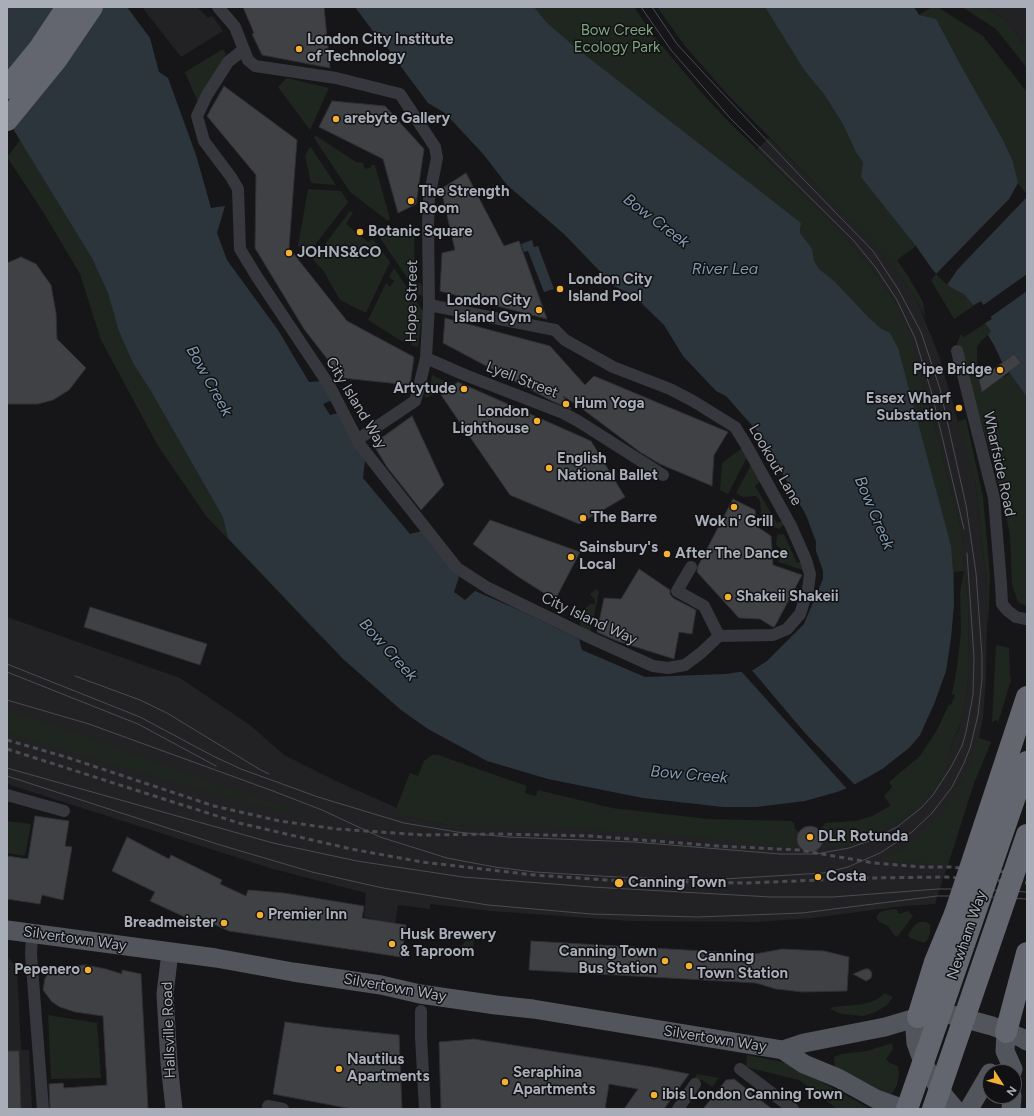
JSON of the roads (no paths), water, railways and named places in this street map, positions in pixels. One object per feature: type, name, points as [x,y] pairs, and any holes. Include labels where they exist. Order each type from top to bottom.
[{"type":"highway","points":[[7,88],[38,49],[66,7]]},
{"type":"highway","points":[[7,120],[56,60],[92,7]]},
{"type":"highway","points":[[918,1017],[935,962],[955,914],[1027,697]]},
{"type":"highway","name":"Newham Way","points":[[907,1109],[1027,762]]},
{"type":"highway","name":"Newham Way","points":[[922,1109],[1027,803]]},
{"type":"highway","name":"Newham Way","points":[[933,1109],[1027,835]]},
{"type":"highway","points":[[947,1109],[972,1033],[1027,881]]},
{"type":"highway","points":[[1005,1041],[1024,961]]},
{"type":"main road","name":"Silvertown Way","points":[[7,930],[216,958],[294,972],[381,984],[416,993],[533,1009],[783,1050],[804,1064],[838,1078],[876,1099],[904,1109]]},
{"type":"main road","name":"Silvertown Way","points":[[783,1050],[804,1043],[885,1027],[932,1014],[948,1014],[1005,1041],[1022,1038],[1027,1041]]},
{"type":"main road","points":[[918,1017],[915,1030],[916,1043],[924,1064],[945,1097],[955,1109]]},
{"type":"main road","points":[[1005,1041],[1012,1064]]},
{"type":"main road","points":[[994,1064],[1005,1041]]},
{"type":"main road","points":[[969,1109],[982,1086]]},
{"type":"street","name":"Hope Street","points":[[218,7],[234,27],[248,60],[255,66],[336,78],[400,94],[435,147],[437,158],[429,198],[429,305],[426,358],[415,401],[358,440]]},
{"type":"street","name":"City Island Way","points":[[243,50],[228,62],[207,95],[197,116],[204,140],[238,189],[240,249],[329,385],[358,440],[378,469],[457,568],[488,588],[653,666],[668,668],[685,665],[702,653],[719,636]]},
{"type":"street","name":"Lookout Lane","points":[[429,305],[556,330],[564,340],[614,367],[670,389],[693,401],[735,428],[752,455],[791,526],[806,560],[810,574],[808,589],[800,614],[787,628],[773,635],[719,636]]},
{"type":"street","name":"Wharfside Road","points":[[957,351],[994,498],[1002,604],[1016,617],[1025,618]]},
{"type":"street","name":"Lyell Street","points":[[426,358],[568,416],[663,475]]},
{"type":"street","points":[[691,567],[678,591],[704,606],[719,636]]},
{"type":"street","points":[[7,795],[64,810]]},
{"type":"street","points":[[32,933],[31,954],[43,1109]]},
{"type":"street","name":"Hallsville Road","points":[[170,952],[165,994],[169,1062],[174,1109]]},
{"type":"street","points":[[421,1012],[424,1109]]},
{"type":"street","points":[[740,1069],[793,1109]]},
{"type":"street","points":[[678,1109],[695,1084]]},
{"type":"street","points":[[268,1106],[283,1109]]},
{"type":"water","name":"River Lea","points":[[7,7],[127,7],[150,38],[159,72],[168,78],[196,155],[211,208],[225,206],[217,233],[227,260],[278,330],[309,382],[322,381],[332,400],[323,404],[330,415],[339,413],[365,460],[363,478],[410,534],[422,531],[459,577],[454,592],[465,600],[475,591],[519,610],[579,639],[582,650],[645,677],[726,674],[753,670],[767,661],[804,624],[823,579],[823,571],[816,551],[816,542],[806,515],[773,457],[757,431],[726,396],[716,391],[683,356],[664,325],[634,296],[614,286],[564,234],[507,185],[484,155],[445,113],[428,103],[399,64],[398,60],[375,34],[355,7],[534,7],[546,22],[576,48],[801,223],[800,233],[812,249],[814,261],[819,269],[835,282],[880,328],[890,333],[898,348],[951,546],[953,572],[954,604],[946,671],[934,704],[920,735],[909,748],[882,769],[850,787],[837,792],[805,801],[756,807],[723,807],[643,798],[548,779],[487,761],[428,729],[401,710],[343,659],[228,538],[223,517],[151,391],[133,363],[119,331],[108,293],[92,258],[7,119]]},
{"type":"water","points":[[765,7],[914,7],[919,15],[936,19],[1004,142],[1013,162],[1018,183],[1027,194],[1027,397],[1002,362],[988,335],[991,331],[985,323],[992,319],[981,301],[973,305],[965,295],[947,285],[932,269],[916,246],[861,177],[863,162],[856,152],[843,124],[824,94],[805,71]]},
{"type":"water","points":[[532,240],[534,247],[538,246],[554,289],[544,292],[528,251],[524,252],[521,244]]},
{"type":"tram line","points":[[641,7],[671,50],[730,118],[854,241],[876,268],[897,300],[915,338],[932,394],[964,529]]},
{"type":"tram line","points":[[7,700],[89,724],[273,791],[322,810],[380,837],[447,858],[495,867],[535,872],[707,880],[823,873],[848,867],[880,853],[912,832],[932,813],[952,787],[970,748],[978,715],[982,679],[982,656],[976,573],[966,505],[940,389],[921,332],[898,289],[873,251],[805,181],[677,44],[652,7]]},
{"type":"tram line","points":[[7,664],[140,717],[213,756],[241,769],[318,797],[404,823],[457,832],[508,837],[634,842],[780,854],[816,854],[849,848],[872,840],[897,827],[921,808],[933,795],[951,767],[962,746],[973,695],[974,657],[967,553]]},
{"type":"tram line","points":[[7,672],[138,724],[216,766]]},
{"type":"tram line","points":[[75,676],[140,700],[167,713],[269,774]]},
{"type":"tram line","points":[[7,768],[273,843],[357,861],[463,877],[592,887],[771,897],[833,897],[938,889],[974,889],[1027,892]]},
{"type":"tram line","points":[[7,776],[217,844],[312,872],[383,888],[488,905],[591,914],[697,917],[802,913],[937,896],[1027,899]]},
{"type":"railway","points":[[7,740],[66,757],[214,806],[280,821],[337,829],[424,835],[499,834],[591,836],[718,846],[799,850],[874,863],[921,867],[950,867],[1027,874]]},
{"type":"railway","points":[[7,749],[239,823],[351,849],[422,862],[534,875],[622,881],[748,883],[868,878],[946,877],[1027,883]]},
{"type":"place","name":"London City Institute of Technology","points":[[299,49]]},
{"type":"place","name":"arebyte Gallery","points":[[336,119]]},
{"type":"place","name":"The Strength Room","points":[[411,201]]},
{"type":"place","name":"Botanic Square","points":[[360,232]]},
{"type":"place","name":"JOHNS&CO","points":[[289,253]]},
{"type":"place","name":"London City Island Pool","points":[[560,289]]},
{"type":"place","name":"London City Island Gym","points":[[539,310]]},
{"type":"place","name":"Pipe Bridge","points":[[1000,370]]},
{"type":"place","name":"Artytude","points":[[464,389]]},
{"type":"place","name":"Hum Yoga","points":[[566,404]]},
{"type":"place","name":"Essex Wharf Substation","points":[[959,408]]},
{"type":"place","name":"London Lighthouse","points":[[537,421]]},
{"type":"place","name":"English National Ballet","points":[[549,468]]},
{"type":"place","name":"Wok n' Grill","points":[[734,507]]},
{"type":"place","name":"The Barre","points":[[583,518]]},
{"type":"place","name":"After The Dance","points":[[667,554]]},
{"type":"place","name":"Sainsbury's Local","points":[[571,557]]},
{"type":"place","name":"Shakeii Shakeii","points":[[728,597]]},
{"type":"place","name":"DLR Rotunda","points":[[810,837]]},
{"type":"place","name":"Costa","points":[[818,877]]},
{"type":"place","name":"Canning Town","points":[[619,883]]},
{"type":"place","name":"Premier Inn","points":[[260,915]]},
{"type":"place","name":"Breadmeister","points":[[224,923]]},
{"type":"place","name":"Husk Brewery & Taproom","points":[[392,944]]},
{"type":"place","name":"Canning Town Bus Station","points":[[665,961]]},
{"type":"place","name":"Canning Town Station","points":[[689,966]]},
{"type":"place","name":"Pepenero","points":[[88,970]]},
{"type":"place","name":"Nautilus Apartments","points":[[339,1069]]},
{"type":"place","name":"Seraphina Apartments","points":[[505,1082]]},
{"type":"place","name":"ibis London Canning Town","points":[[654,1095]]},
{"type":"park label","name":"Bow Creek Ecology Park","points":[[617,40]]},
{"type":"water label","name":"Bow Creek","points":[[656,221]]},
{"type":"water label","name":"Bow Creek","points":[[209,381]]},
{"type":"water label","name":"Bow Creek","points":[[874,513]]},
{"type":"water label","name":"Bow Creek","points":[[388,650]]},
{"type":"water label","name":"Bow Creek","points":[[689,775]]}]
